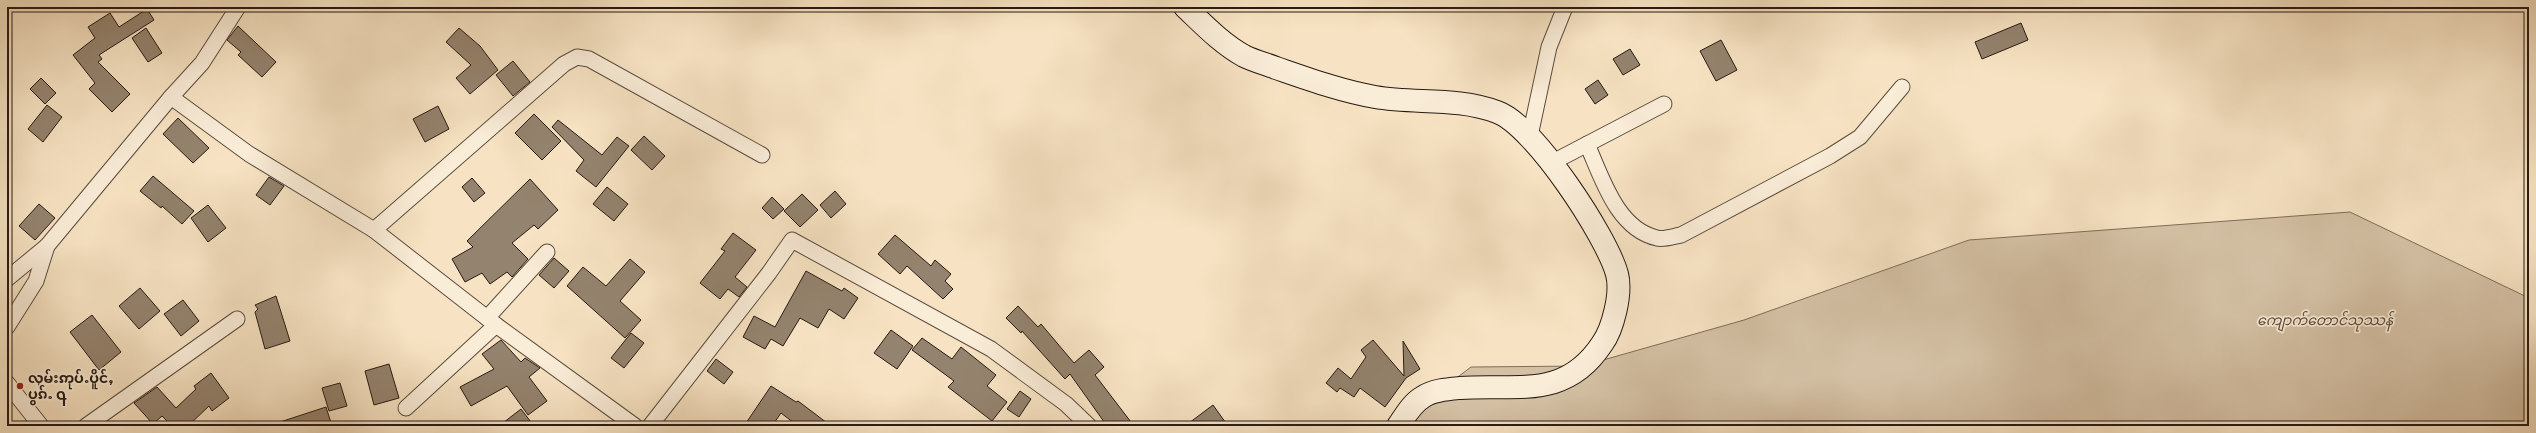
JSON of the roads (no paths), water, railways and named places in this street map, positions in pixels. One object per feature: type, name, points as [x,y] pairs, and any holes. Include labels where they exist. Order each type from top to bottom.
[{"type":"street","points":[[7,279],[47,246],[171,97],[202,63],[238,7]]},
{"type":"street","points":[[1185,7],[1208,30],[1245,56],[1311,80],[1375,97],[1462,103],[1499,112],[1530,136],[1553,162],[1601,240],[1617,275],[1616,312],[1604,342],[1590,362],[1570,376],[1543,387],[1445,390],[1423,396],[1408,412],[1398,426]]},
{"type":"street","points":[[1530,136],[1549,47],[1565,7]]},
{"type":"street","points":[[374,230],[564,64],[577,57],[589,59],[762,155]]},
{"type":"street","points":[[1587,144],[1616,208],[1639,231],[1658,239],[1681,235],[1830,156],[1854,141],[1902,86]]},
{"type":"street","points":[[171,97],[249,154],[374,230],[492,321],[633,426]]},
{"type":"street","points":[[1553,162],[1664,104]]},
{"type":"street","points":[[650,426],[769,273],[792,240],[991,349],[1066,404],[1089,426]]},
{"type":"street","points":[[7,327],[36,281],[47,246]]},
{"type":"street","points":[[406,408],[492,321],[547,252]]},
{"type":"street","points":[[86,426],[237,319]]},
{"type":"street","points":[[7,383],[41,426]]},
{"type":"place","name":"လုမ်းဢုပ်ႉပိူင်ႇ ပွၵ်ႉ ႖","points":[[20,386]]},
{"type":"park label","name":"ကျောက်တောင်သုဿန်","points":[[2325,320]]}]
